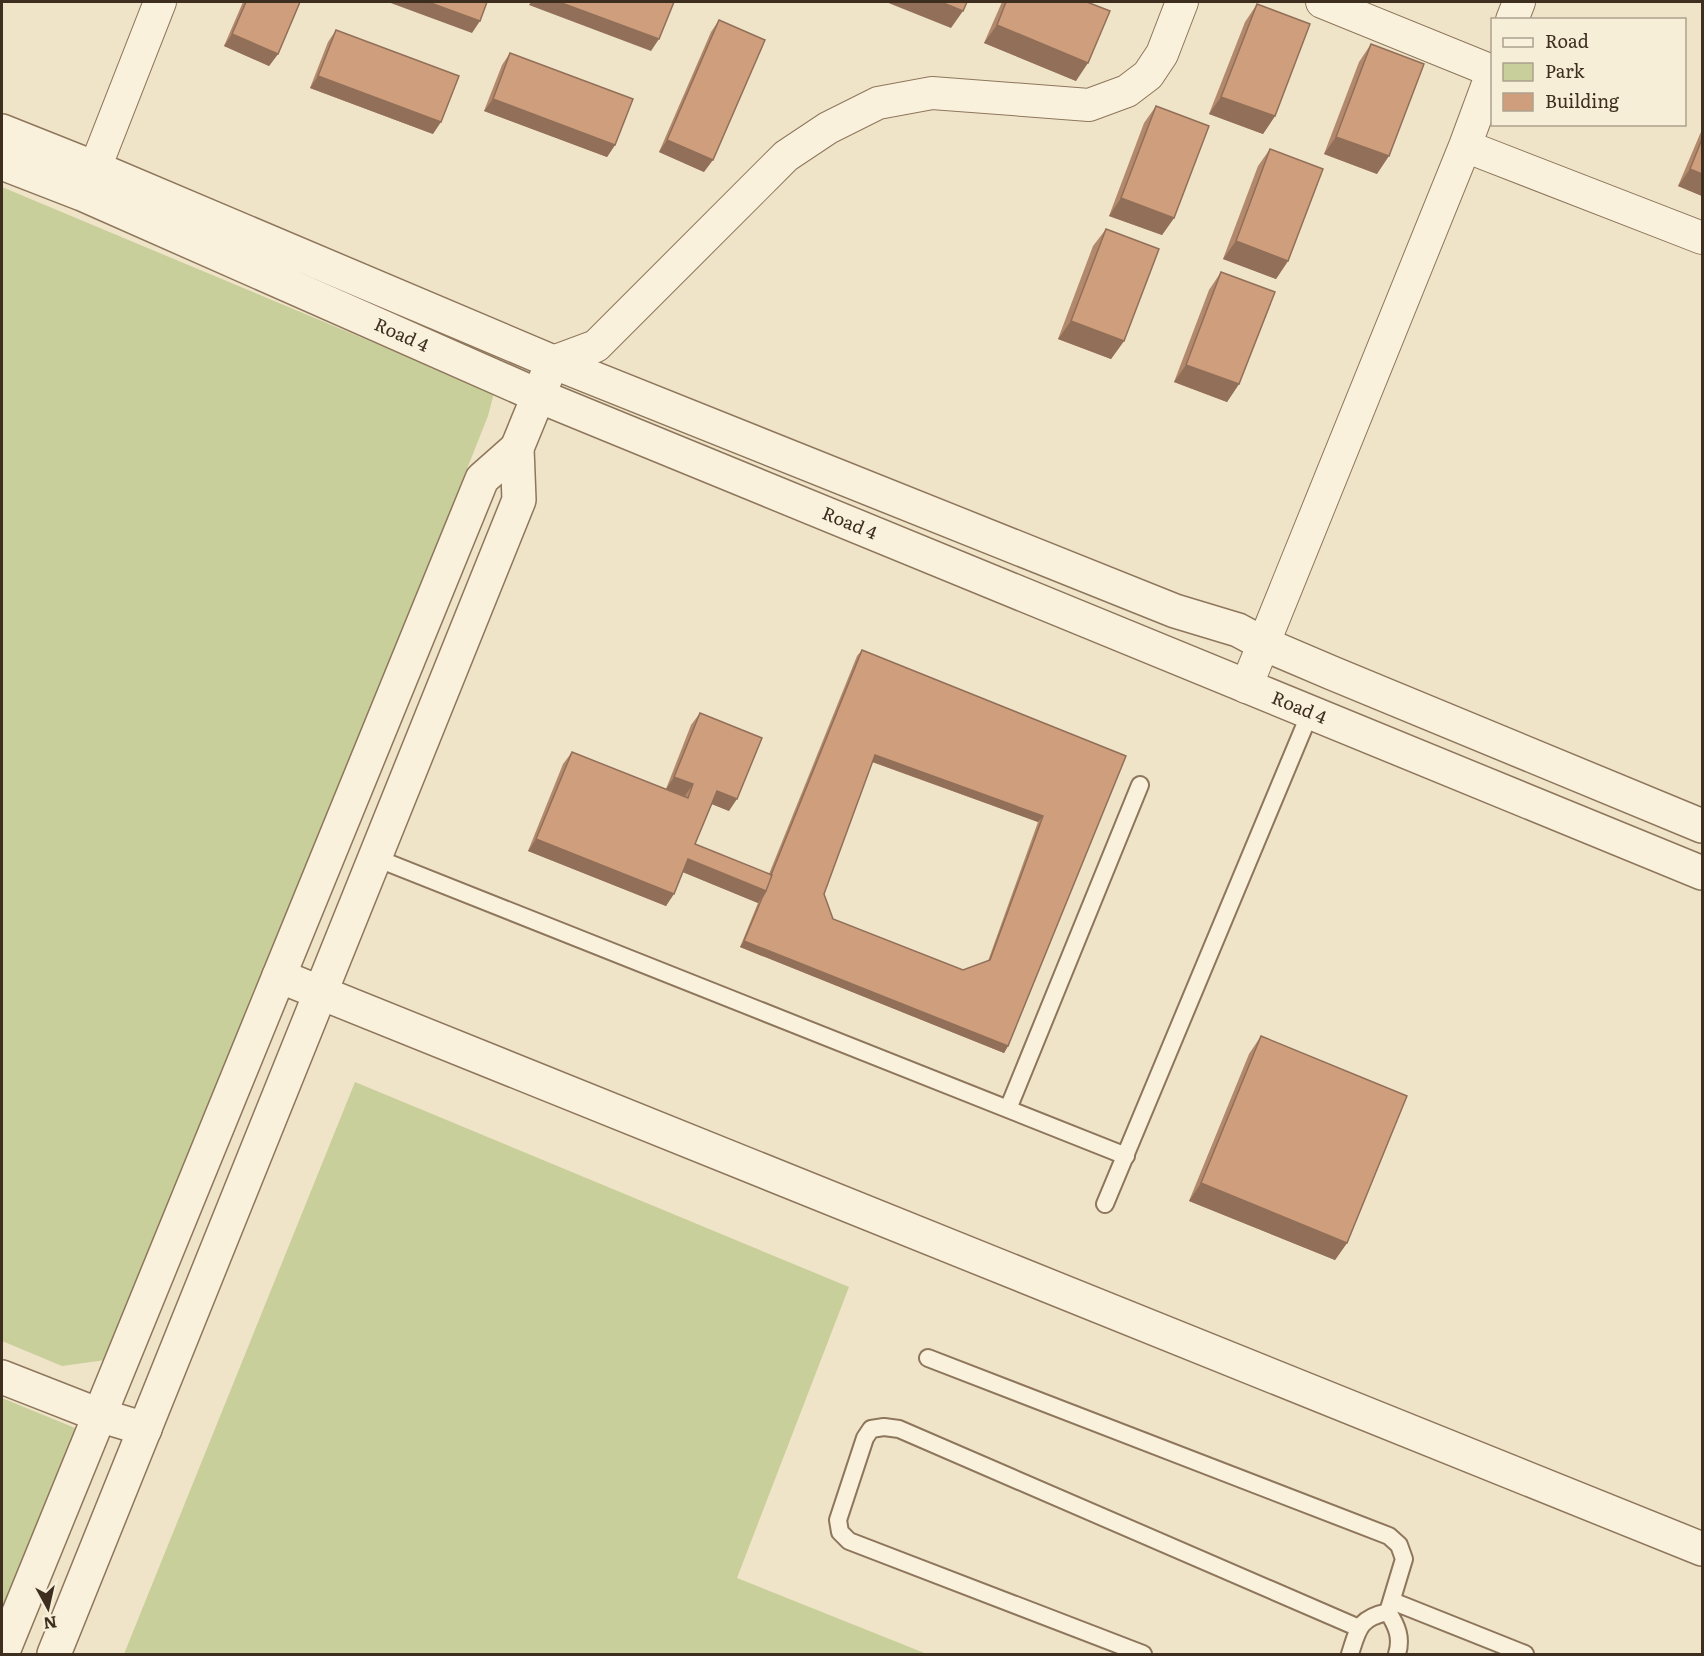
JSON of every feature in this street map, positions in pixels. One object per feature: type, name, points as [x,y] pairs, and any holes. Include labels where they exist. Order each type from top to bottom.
[{"type":"street","points":[[88,181],[160,2]]},
{"type":"street","points":[[54,1654],[519,500],[517,448],[553,362],[596,346],[786,156],[828,128],[878,103],[932,93],[1089,105],[1127,91],[1148,75],[1162,54],[1182,2]]},
{"type":"street","points":[[1322,2],[1491,72]]},
{"type":"street","points":[[1513,18],[1519,2]]},
{"type":"street","points":[[1246,687],[1466,146],[1491,75]]},
{"type":"street","name":"Road 4","points":[[2,131],[88,181],[539,396],[1702,873]]},
{"type":"street","points":[[1466,146],[1702,238]]},
{"type":"street","name":"Road 4","points":[[2,163],[88,181],[553,362],[1175,611],[1238,630],[1264,644],[1702,826]]},
{"type":"street","points":[[2,1654],[482,479],[517,448]]},
{"type":"street","points":[[279,976],[1702,1549]]},
{"type":"street","points":[[2,1377],[99,1415],[145,1429]]},
{"type":"lane","points":[[1105,1204],[1310,713]]},
{"type":"lane","points":[[1008,1109],[1140,785]]},
{"type":"lane","points":[[376,858],[1126,1156]]},
{"type":"lane","points":[[928,1358],[1389,1536],[1399,1545],[1404,1559],[1390,1607],[1396,1624],[1399,1646],[1397,1654]]},
{"type":"lane","points":[[1143,1654],[849,1541],[840,1532],[838,1521],[865,1438],[871,1429],[884,1427],[899,1429],[1359,1628]]},
{"type":"lane","points":[[1350,1654],[1359,1628],[1365,1619],[1390,1607],[1525,1654]]},
{"type":"green space","points":[[2,187],[494,393],[488,416],[113,1359],[62,1366],[2,1341]]},
{"type":"green space","points":[[355,1082],[849,1287],[737,1578],[927,1654],[124,1654]]},
{"type":"green space","points":[[2,1398],[80,1430],[2,1625]]},
{"type":"building","points":[[246,2],[300,2],[278,54],[232,34]]},
{"type":"building","points":[[428,2],[487,2],[480,21]]},
{"type":"building","points":[[559,2],[674,2],[659,39]]},
{"type":"building","points":[[941,2],[967,2],[963,11]]},
{"type":"building","points":[[1006,2],[1087,2],[1110,11],[1088,63],[997,25]]},
{"type":"building","points":[[1257,4],[1310,24],[1275,116],[1221,97]]},
{"type":"building","points":[[719,20],[765,40],[713,160],[667,140]]},
{"type":"building","points":[[336,30],[459,76],[441,122],[318,76]]},
{"type":"building","points":[[1371,44],[1424,64],[1389,156],[1336,137]]},
{"type":"building","points":[[510,53],[633,99],[615,145],[493,99]]},
{"type":"building","points":[[1156,106],[1209,126],[1174,218],[1121,198]]},
{"type":"building","points":[[1702,139],[1702,174],[1690,169]]},
{"type":"building","points":[[1270,149],[1323,169],[1288,261],[1236,241]]},
{"type":"building","points":[[1106,229],[1159,249],[1124,341],[1071,321]]},
{"type":"building","points":[[1221,272],[1275,292],[1239,384],[1186,365]]},
{"type":"building","points":[[862,650],[1126,756],[1008,1046],[744,941]],"holes":[[[875,755],[1043,816],[990,960],[963,970],[833,919],[824,894]]]},
{"type":"building","points":[[700,713],[762,738],[737,799],[717,791],[695,844],[772,875],[766,891],[688,859],[674,894],[536,839],[572,752],[688,798],[693,784],[674,777]]},
{"type":"building","points":[[1261,1036],[1407,1096],[1347,1243],[1201,1183]]}]
